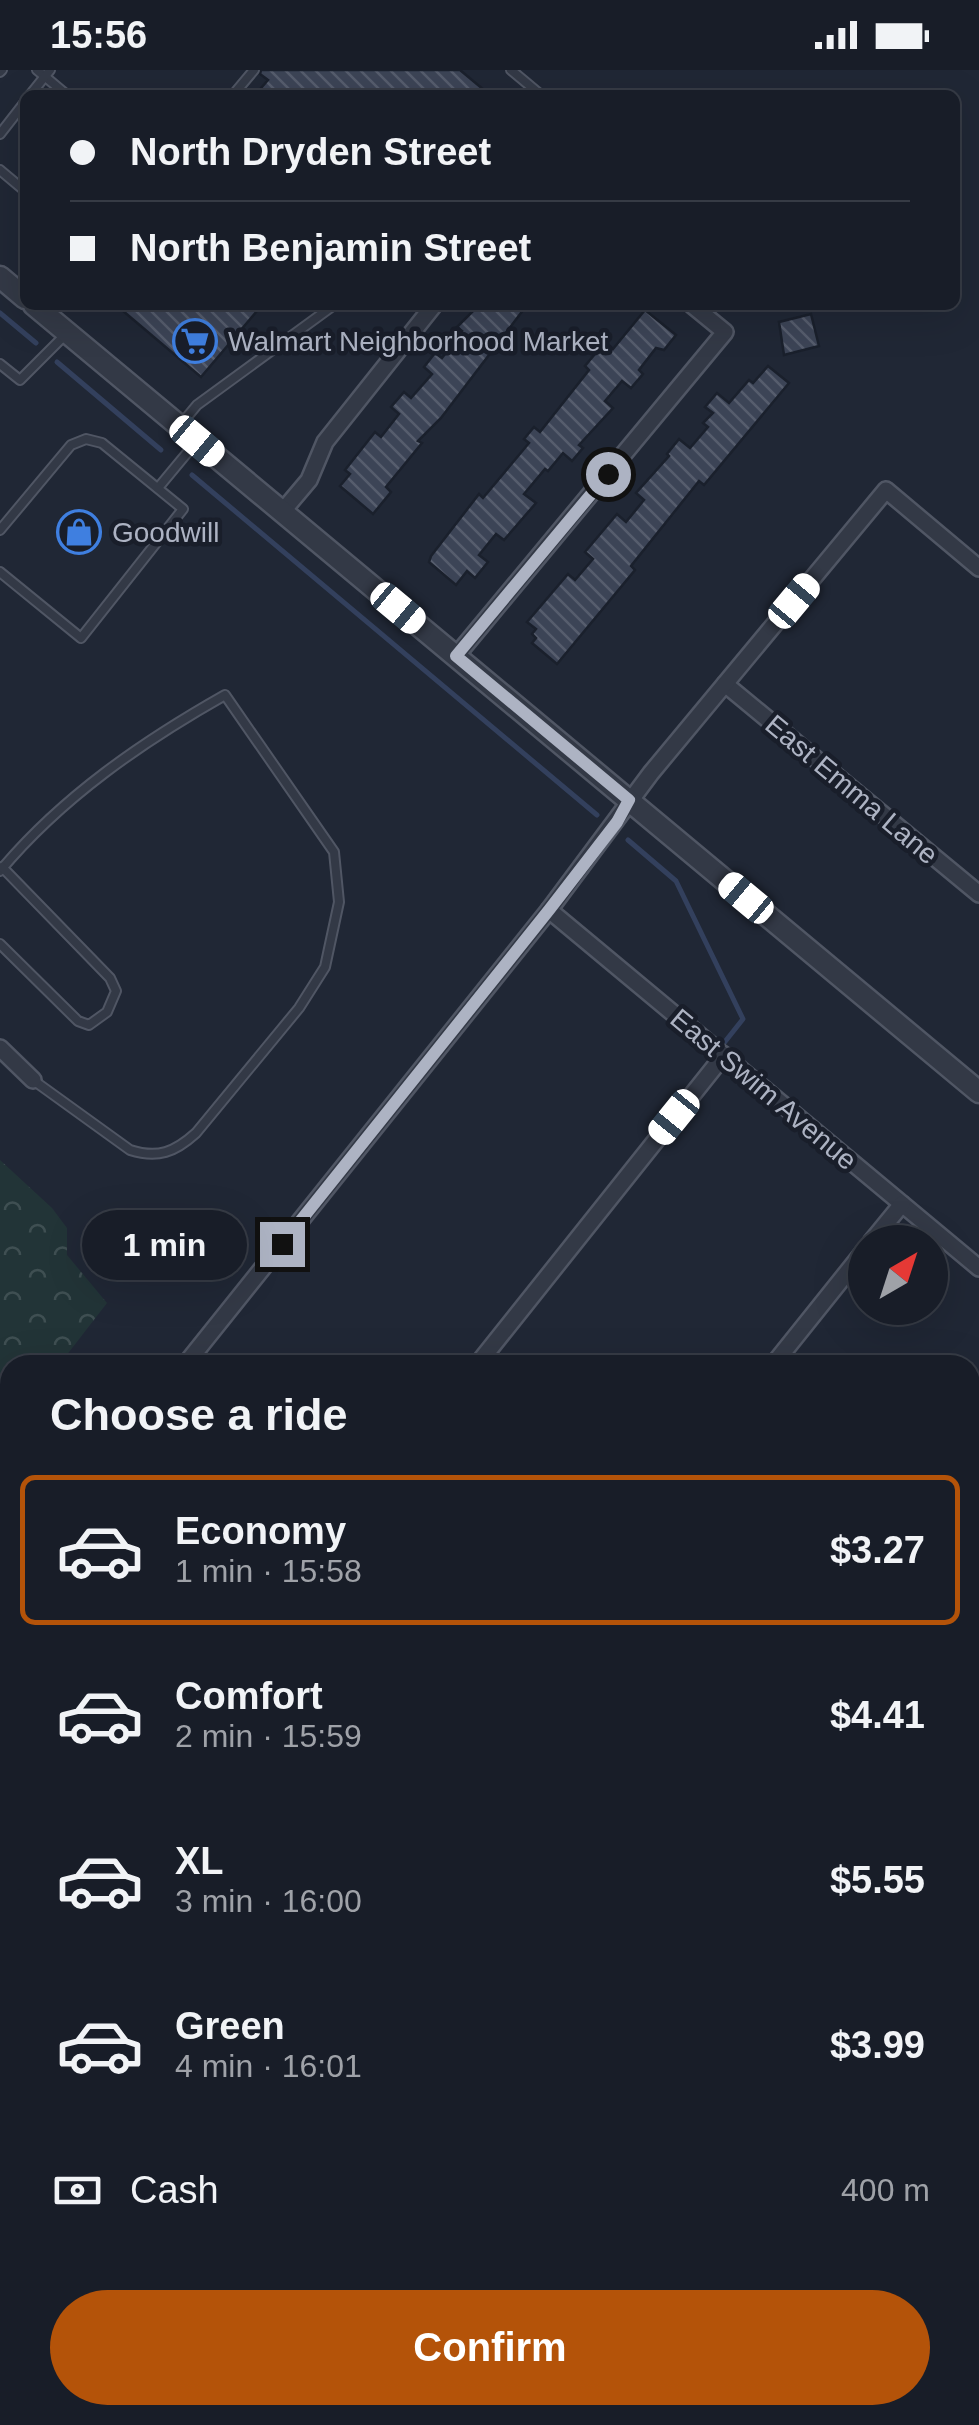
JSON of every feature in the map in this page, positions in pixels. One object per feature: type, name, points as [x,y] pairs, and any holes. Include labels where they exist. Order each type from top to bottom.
[{"type":"street","points":[[0,277],[20,294]]},
{"type":"street","points":[[282,512],[308,480],[324,442],[430,310]]},
{"type":"street","points":[[456,656],[725,332],[698,310]]},
{"type":"street","points":[[60,319],[179,426],[979,1092]]},
{"type":"street","points":[[193,1355],[549,910],[617,822],[629,800],[886,490],[979,568]]},
{"type":"street","name":"East Emma Lane","points":[[725,684],[979,894]]},
{"type":"street","name":"East Swim Avenue","points":[[549,910],[979,1268]]},
{"type":"street","points":[[0,1048],[32,1080]]},
{"type":"street","points":[[485,1355],[724,1055]]},
{"type":"street","points":[[884,1225],[902,1204]]},
{"type":"street","points":[[781,1355],[848,1271]]},
{"type":"lane","points":[[237,90],[254,70]]},
{"type":"lane","points":[[511,70],[535,90]]},
{"type":"lane","points":[[44,72],[62,90]]},
{"type":"lane","points":[[0,134],[20,108]]},
{"type":"lane","points":[[0,170],[20,186]]},
{"type":"lane","points":[[179,426],[197,405],[327,310]]},
{"type":"lane","points":[[0,364],[20,380],[60,319]]},
{"type":"lane","points":[[0,530],[71,445],[86,439],[102,443],[183,508],[81,638],[0,572]]},
{"type":"lane","points":[[158,488],[197,441]]},
{"type":"lane","points":[[0,944],[78,1021],[88,1025],[106,1012],[116,991],[110,978],[1,868],[65,803],[167,728],[225,695],[334,852],[338,880],[333,939],[325,967],[299,1008],[180,1148],[148,1156],[130,1150],[32,1080]]},
{"type":"green space","points":[[0,1160],[52,1208],[67,1228],[67,1255],[107,1303],[67,1355],[0,1355]]},
{"type":"building","points":[[261,70],[460,70],[484,90],[259,90],[268,80],[260,74]]},
{"type":"building","name":"Walmart Neighborhood Market","points":[[122,310],[258,310],[201,377]]},
{"type":"building","points":[[474,310],[523,310],[441,418],[418,441],[422,443],[386,487],[391,492],[373,514],[340,486],[350,474],[345,470],[375,432],[381,437],[399,414],[391,407],[404,392],[411,398],[432,374],[424,367],[435,353],[442,358],[462,331],[457,327]]},
{"type":"building","points":[[645,310],[676,335],[664,350],[656,348],[631,388],[622,381],[605,401],[613,408],[579,445],[583,448],[572,461],[563,453],[548,471],[545,469],[524,494],[536,503],[504,540],[496,534],[479,555],[488,562],[475,578],[467,571],[456,585],[429,562],[431,556],[479,494],[483,498],[529,443],[524,439],[534,427],[540,432],[589,370],[585,366],[605,342],[613,349]]},
{"type":"building","points":[[811,314],[819,346],[784,355],[779,322]]},
{"type":"building","points":[[768,366],[789,383],[704,485],[699,481],[631,566],[635,570],[557,664],[532,643],[536,629],[527,622],[568,574],[575,580],[593,559],[585,552],[617,514],[626,522],[644,500],[636,493],[679,439],[690,448],[708,427],[703,423],[713,413],[705,407],[717,393],[729,403]]},
{"type":"waterway","points":[[0,313],[36,343]]},
{"type":"waterway","points":[[57,362],[161,450]]},
{"type":"waterway","points":[[192,475],[597,815]]},
{"type":"waterway","points":[[628,840],[676,881],[743,1019],[720,1048]]},
{"type":"place","name":"Walmart Neighborhood Market","points":[[195,341]]},
{"type":"place","name":"Goodwill","points":[[79,532]]},
{"type":"route","points":[[282,1244],[549,910],[617,822],[629,800],[456,656],[608,474]]}]
